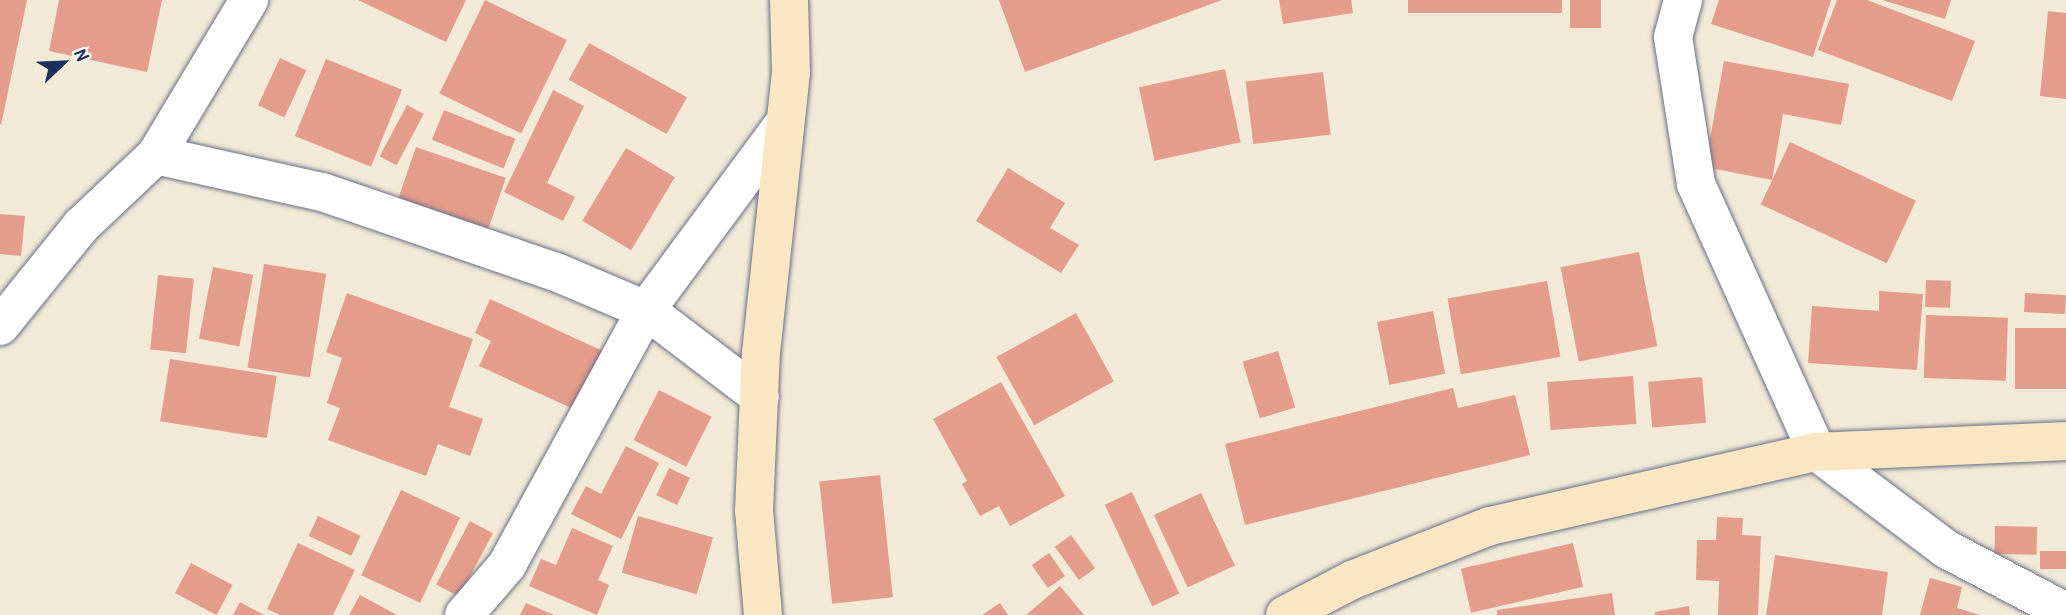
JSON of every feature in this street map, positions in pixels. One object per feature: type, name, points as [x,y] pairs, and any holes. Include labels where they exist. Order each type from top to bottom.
[{"type":"main road","points":[[763,615],[754,511],[760,397],[791,72],[789,0]]},
{"type":"main road","points":[[1285,615],[1352,580],[1490,526],[1817,452],[2066,442]]},
{"type":"street","points":[[0,326],[81,226],[156,155],[249,0]]},
{"type":"street","points":[[1683,0],[1673,37],[1696,184],[1817,452],[1946,549],[2066,612]]},
{"type":"street","points":[[464,615],[507,565],[646,310],[785,122]]},
{"type":"street","points":[[156,155],[322,192],[556,272],[646,310],[760,397]]},
{"type":"street","points":[[499,615],[507,565]]},
{"type":"building","points":[[0,0],[27,0],[1,125],[0,124]]},
{"type":"building","points":[[59,0],[162,0],[147,72],[49,51]]},
{"type":"building","points":[[358,0],[466,0],[446,42]]},
{"type":"building","points":[[485,0],[567,40],[521,133],[439,93]]},
{"type":"building","points":[[999,0],[1222,0],[1025,72]]},
{"type":"building","points":[[1279,0],[1351,0],[1353,13],[1283,24]]},
{"type":"building","points":[[1408,0],[1562,0],[1562,13],[1408,13]]},
{"type":"building","points":[[1570,0],[1601,0],[1601,28],[1570,28]]},
{"type":"building","points":[[1719,0],[1831,0],[1813,57],[1711,24]]},
{"type":"building","points":[[1837,0],[1867,0],[1975,41],[1952,101],[1818,50]]},
{"type":"building","points":[[1882,0],[1951,0],[1945,19]]},
{"type":"building","points":[[2048,11],[2066,13],[2066,99],[2040,96]]},
{"type":"building","points":[[589,43],[687,97],[667,134],[569,80]]},
{"type":"building","points":[[280,58],[306,70],[284,117],[258,105]]},
{"type":"building","points":[[326,59],[402,90],[371,167],[295,136]]},
{"type":"building","points":[[1724,61],[1849,84],[1841,125],[1783,114],[1772,180],[1705,167]]},
{"type":"building","points":[[1225,69],[1241,142],[1155,161],[1139,87]]},
{"type":"building","points":[[1323,72],[1331,135],[1253,144],[1246,82]]},
{"type":"building","points":[[553,90],[584,106],[547,183],[575,197],[563,221],[504,192]]},
{"type":"building","points":[[407,105],[424,114],[397,165],[380,156]]},
{"type":"building","points":[[444,110],[515,139],[503,169],[432,140]]},
{"type":"building","points":[[1790,142],[1916,201],[1887,263],[1761,205]]},
{"type":"building","points":[[416,147],[506,178],[485,237],[395,207]]},
{"type":"building","points":[[626,148],[675,177],[631,250],[582,221]]},
{"type":"building","points":[[1008,168],[1065,203],[1050,228],[1079,245],[1061,273],[976,221]]},
{"type":"building","points":[[0,214],[25,216],[21,256],[0,254]]},
{"type":"building","points":[[1639,252],[1657,346],[1579,362],[1560,267]]},
{"type":"building","points":[[264,264],[326,274],[310,378],[248,368]]},
{"type":"building","points":[[213,267],[253,275],[239,346],[199,339]]},
{"type":"building","points":[[158,275],[194,279],[186,353],[150,350]]},
{"type":"building","points":[[1926,280],[1951,281],[1950,308],[1925,307]]},
{"type":"building","points":[[1547,281],[1560,357],[1461,374],[1448,299]]},
{"type":"building","points":[[1879,291],[1923,294],[1917,370],[1808,363],[1812,306],[1879,311]]},
{"type":"building","points":[[347,293],[473,339],[449,407],[483,419],[470,456],[438,444],[426,476],[328,440],[340,408],[327,403],[342,358],[326,352]]},
{"type":"building","points":[[2025,293],[2066,295],[2065,314],[2024,312]]},
{"type":"building","points":[[490,299],[607,353],[580,412],[479,366],[491,341],[475,333]]},
{"type":"building","points":[[1433,311],[1445,374],[1389,385],[1377,322]]},
{"type":"building","points":[[1076,313],[1114,381],[1034,425],[996,357]]},
{"type":"building","points":[[1926,315],[2008,318],[2006,381],[1924,378]]},
{"type":"building","points":[[2015,328],[2066,328],[2066,389],[2015,389]]},
{"type":"building","points":[[1278,351],[1295,407],[1260,418],[1243,362]]},
{"type":"building","points":[[170,359],[277,376],[267,438],[160,421]]},
{"type":"building","points":[[1633,376],[1636,424],[1551,430],[1547,382]]},
{"type":"building","points":[[1702,377],[1706,423],[1652,428],[1648,382]]},
{"type":"building","points":[[1001,382],[1065,496],[1010,526],[999,506],[980,516],[962,484],[967,481],[933,419]]},
{"type":"building","points":[[1453,388],[1458,408],[1515,395],[1530,455],[1245,525],[1225,444]]},
{"type":"building","points":[[659,390],[712,417],[686,467],[634,440]]},
{"type":"building","points":[[626,446],[659,463],[621,539],[571,514],[586,486],[601,494]]},
{"type":"building","points":[[669,468],[690,478],[677,505],[656,495]]},
{"type":"building","points":[[880,475],[893,597],[832,604],[819,481]]},
{"type":"building","points":[[401,490],[460,517],[420,603],[361,575]]},
{"type":"building","points":[[1132,492],[1179,594],[1152,606],[1105,505]]},
{"type":"building","points":[[1201,493],[1235,566],[1188,587],[1154,515]]},
{"type":"building","points":[[318,516],[361,536],[351,556],[309,536]]},
{"type":"building","points":[[638,516],[713,537],[697,594],[622,573]]},
{"type":"building","points":[[1717,517],[1743,518],[1742,535],[1761,536],[1758,615],[1718,615],[1719,581],[1696,580],[1697,540],[1716,540]]},
{"type":"building","points":[[470,521],[493,533],[459,597],[436,585]]},
{"type":"building","points":[[1995,526],[2037,527],[2037,555],[1995,554]]},
{"type":"building","points":[[572,528],[613,546],[598,580],[609,585],[597,615],[529,586],[541,559],[556,565]]},
{"type":"building","points":[[1071,535],[1095,568],[1079,580],[1055,547]]},
{"type":"building","points":[[298,543],[355,570],[333,615],[280,615],[267,609]]},
{"type":"building","points":[[1573,543],[1583,587],[1471,613],[1461,569]]},
{"type":"building","points":[[2040,551],[2066,551],[2066,569],[2040,569]]},
{"type":"building","points":[[1049,553],[1065,576],[1048,588],[1032,565]]},
{"type":"building","points":[[1775,555],[1888,572],[1882,615],[1766,615]]},
{"type":"building","points":[[191,563],[232,585],[217,615],[175,593]]},
{"type":"building","points":[[1930,578],[1962,587],[1957,608],[1980,615],[1920,615]]},
{"type":"building","points":[[1060,586],[1084,615],[1026,615]]},
{"type":"building","points":[[1612,593],[1615,615],[1497,615],[1497,610]]},
{"type":"building","points":[[360,595],[397,615],[349,615]]},
{"type":"building","points":[[240,602],[264,615],[233,615]]},
{"type":"building","points":[[526,603],[554,615],[520,615]]},
{"type":"building","points":[[1000,603],[1008,615],[982,615]]},
{"type":"building","points":[[1689,606],[1690,615],[1655,615],[1655,612]]}]
